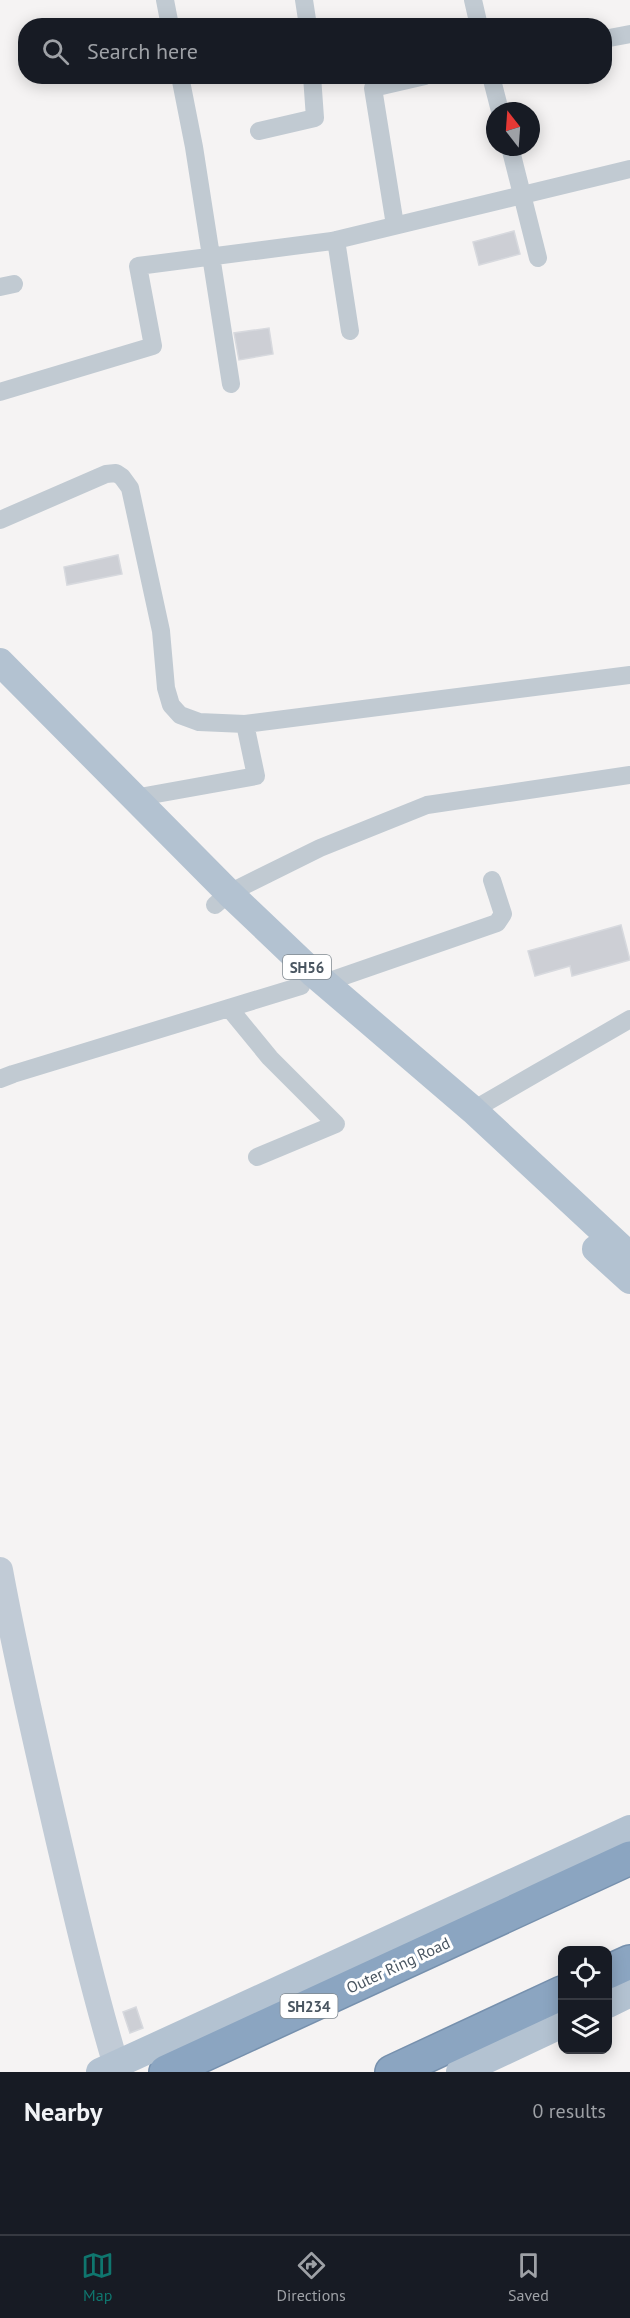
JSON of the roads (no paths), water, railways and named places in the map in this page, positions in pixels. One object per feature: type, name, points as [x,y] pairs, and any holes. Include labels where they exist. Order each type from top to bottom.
[{"type":"highway","name":"Outer Ring Road","points":[[166,2072],[630,1858]]},
{"type":"highway","points":[[612,1970],[630,1962]]},
{"type":"highway","points":[[392,2072],[454,2059],[558,1995]]},
{"type":"main road","name":"SH56","points":[[0,662],[134,798],[222,899]]},
{"type":"main road","name":"SH56","points":[[0,688],[630,1280]]},
{"type":"main road","name":"SH56","points":[[313,984],[473,1110],[627,1250]]},
{"type":"main road","points":[[112,2070],[630,1829]]},
{"type":"main road","points":[[612,2002],[630,1993]]},
{"type":"main road","points":[[612,2012],[630,2007]]},
{"type":"main road","points":[[454,2059],[558,2026]]},
{"type":"street","points":[[165,0],[168,18]]},
{"type":"street","points":[[304,0],[307,18]]},
{"type":"street","points":[[473,0],[477,18]]},
{"type":"street","points":[[612,37],[630,34]]},
{"type":"street","points":[[181,84],[212,256],[231,384]]},
{"type":"street","points":[[259,131],[315,118],[313,84]]},
{"type":"street","points":[[390,84],[373,88],[395,225]]},
{"type":"street","points":[[493,84],[498,102]]},
{"type":"street","points":[[512,156],[538,258]]},
{"type":"street","points":[[0,392],[153,346],[138,266],[336,240],[630,169]]},
{"type":"street","points":[[336,240],[350,331]]},
{"type":"street","points":[[0,520],[106,474],[116,473],[122,477],[130,488],[161,631],[166,688],[171,705],[180,716],[199,722],[245,724],[630,675]]},
{"type":"street","points":[[134,798],[256,776],[245,724]]},
{"type":"street","points":[[222,899],[320,848],[427,805],[630,775]]},
{"type":"street","points":[[0,1080],[13,1074],[313,984],[497,923],[503,914],[492,880]]},
{"type":"street","points":[[229,1008],[270,1058],[336,1124],[257,1156]]},
{"type":"street","points":[[473,1110],[630,1019]]},
{"type":"street","points":[[0,1570],[16,1656],[112,2070]]}]
